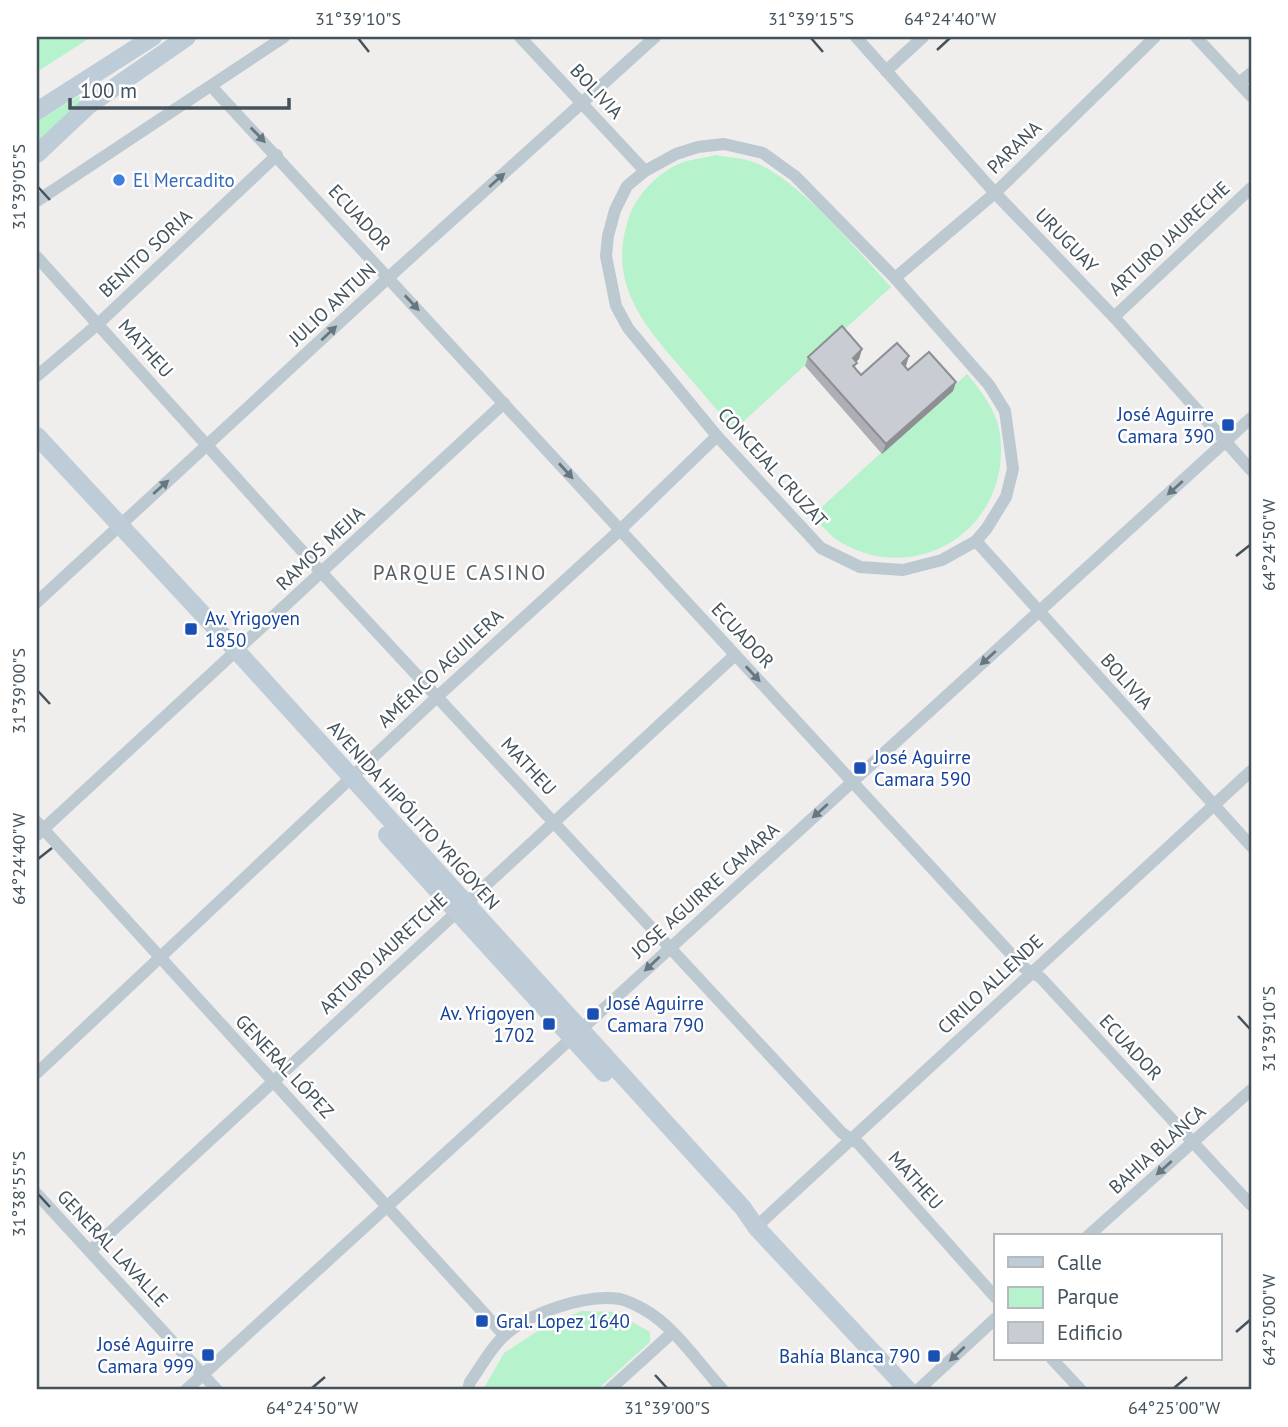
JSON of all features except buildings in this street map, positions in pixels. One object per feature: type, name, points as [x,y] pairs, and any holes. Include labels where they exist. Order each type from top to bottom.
[{"type":"main road","points":[[37,111],[153,37]]},
{"type":"main road","points":[[37,154],[89,105],[187,37]]},
{"type":"main road","name":"AVENIDA HIPÓLITO YRIGOYEN","points":[[37,436],[115,528],[576,1035],[743,1208],[756,1227],[908,1390]]},
{"type":"main road","name":"AVENIDA HIPÓLITO YRIGOYEN","points":[[37,453],[115,528]]},
{"type":"street","points":[[37,201],[284,37]]},
{"type":"street","name":"BOLIVIA","points":[[520,37],[645,171]]},
{"type":"street","name":"JULIO ANTUN","points":[[37,602],[389,277],[655,37]]},
{"type":"street","name":"URUGUAY","points":[[856,37],[1251,470]]},
{"type":"street","points":[[886,71],[923,37]]},
{"type":"street","name":"PARANA","points":[[895,278],[995,192],[1155,37]]},
{"type":"street","points":[[1196,37],[1251,96]]},
{"type":"street","points":[[1240,83],[1251,73]]},
{"type":"street","name":"ECUADOR","points":[[211,86],[1023,967],[1041,978],[1251,1205]]},
{"type":"street","name":"CONCEJAL CRUZAT","points":[[724,144],[763,153],[795,176],[895,278],[989,385],[1005,411],[1013,469],[1006,496],[976,541],[942,559],[903,570],[860,567],[821,548],[717,436],[628,328],[616,306],[606,256],[608,236],[615,210],[627,186],[645,171],[676,154],[698,147],[724,144]]},
{"type":"street","name":"BENITO SORIA","points":[[37,376],[98,324],[277,155]]},
{"type":"street","name":"ARTURO JAURECHE","points":[[1114,317],[1251,188]]},
{"type":"street","name":"MATHEU","points":[[37,257],[322,573],[842,1133],[859,1144],[994,1296]]},
{"type":"street","name":"RAMOS MEJIA","points":[[39,829],[322,573],[504,403]]},
{"type":"street","name":"JOSE AGUIRRE CAMARA","points":[[186,1390],[1251,418]]},
{"type":"street","name":"AMÉRICO AGUILERA","points":[[37,1073],[437,697],[620,530],[717,436]]},
{"type":"street","name":"BOLIVIA","points":[[976,541],[1251,846]]},
{"type":"street","name":"ARTURO JAURETCHE","points":[[90,1251],[735,655]]},
{"type":"street","name":"CIRILO ALLENDE","points":[[756,1227],[1251,771]]},
{"type":"street","name":"GENERAL LÓPEZ","points":[[39,829],[505,1335]]},
{"type":"street","name":"BAHIA BLANCA","points":[[1090,1234],[1251,1090]]},
{"type":"street","name":"GENERAL LAVALLE","points":[[37,1194],[218,1390]]},
{"type":"street","points":[[468,1390],[470,1382],[505,1335],[532,1318],[563,1305],[598,1299],[622,1299],[646,1311],[672,1333],[723,1390]]},
{"type":"street","points":[[918,1390],[994,1320]]},
{"type":"street","points":[[609,1390],[672,1333]]},
{"type":"street","points":[[1053,1360],[1081,1390]]},
{"type":"green space","points":[[37,37],[91,37],[37,72]]},
{"type":"green space","points":[[94,87],[37,144],[37,121]]},
{"type":"green space","points":[[715,155],[747,160],[765,167],[785,180],[824,214],[891,287],[734,430],[667,352],[642,318],[632,300],[622,262],[623,240],[629,217],[644,192],[658,177],[675,166]]},
{"type":"green space","points":[[967,374],[992,410],[1000,435],[1000,467],[991,496],[976,521],[954,540],[929,553],[900,558],[870,555],[836,539],[812,516]]},
{"type":"green space","points":[[581,1311],[614,1312],[650,1332],[650,1342],[597,1390],[483,1390],[504,1353],[536,1332]]},
{"type":"place","name":"El Mercadito","points":[[119,180]]},
{"type":"place","name":"José Aguirre Camara 390","points":[[1228,425]]},
{"type":"place","name":"Av. Yrigoyen 1850","points":[[191,629]]},
{"type":"place","name":"José Aguirre Camara 590","points":[[860,768]]},
{"type":"place","name":"José Aguirre Camara 790","points":[[593,1014]]},
{"type":"place","name":"Av. Yrigoyen 1702","points":[[549,1024]]},
{"type":"place","name":"Gral. Lopez 1640","points":[[482,1321]]},
{"type":"place","name":"José Aguirre Camara 999","points":[[208,1355]]},
{"type":"place","name":"Bahía Blanca 790","points":[[934,1356]]},
{"type":"district","name":"PARQUE CASINO","points":[[460,573]]}]
